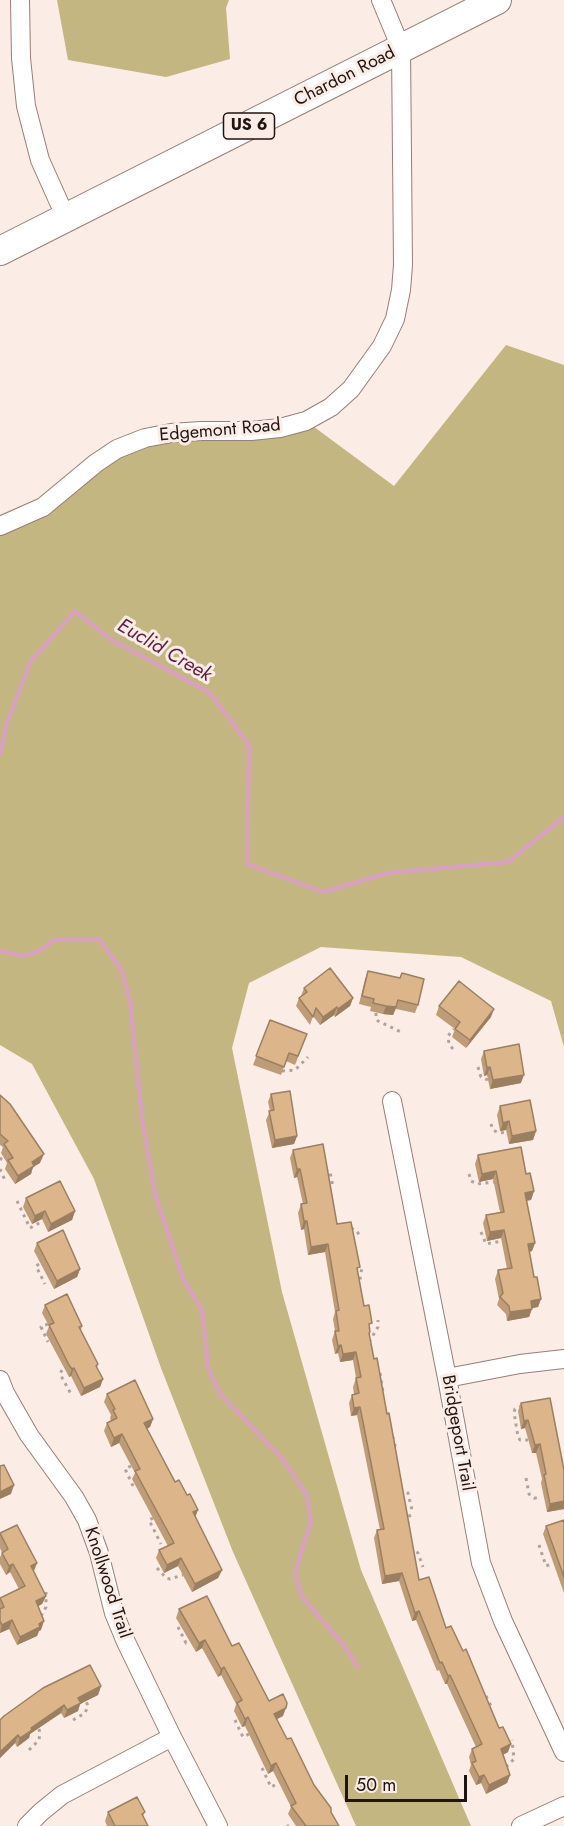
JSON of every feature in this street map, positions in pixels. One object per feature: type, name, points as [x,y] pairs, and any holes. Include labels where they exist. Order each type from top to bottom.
[{"type":"main road","name":"Chardon Road","points":[[0,251],[497,0]]},
{"type":"street","points":[[20,0],[20,48],[26,106],[40,160],[66,218]]},
{"type":"street","points":[[381,0],[401,48]]},
{"type":"street","name":"Edgemont Road","points":[[0,526],[43,507],[96,463],[117,449],[171,433],[280,428],[306,421],[332,407],[351,389],[382,346],[395,319],[401,290],[403,265],[401,48]]},
{"type":"street","name":"Bridgeport Trail","points":[[392,1101],[481,1563],[503,1621],[564,1752]]},
{"type":"street","points":[[447,1378],[520,1364],[564,1359]]},
{"type":"street","name":"Knollwood Trail","points":[[2,1390],[28,1435],[74,1497],[87,1520],[99,1554],[114,1613],[126,1642],[218,1826]]},
{"type":"street","points":[[27,1826],[62,1795],[172,1737]]},
{"type":"street","points":[[521,1826],[564,1806]]},
{"type":"path","points":[[376,1013],[378,1021],[401,1032]]},
{"type":"path","points":[[453,1049],[449,1044],[448,1036],[454,1029]]},
{"type":"path","points":[[282,1071],[295,1070],[308,1057]]},
{"type":"path","points":[[478,1067],[481,1077],[488,1080]]},
{"type":"path","points":[[491,1124],[493,1130],[498,1133],[507,1132]]},
{"type":"path","points":[[0,1169],[5,1180]]},
{"type":"path","points":[[323,1169],[330,1172],[333,1187]]},
{"type":"path","points":[[469,1174],[471,1181],[477,1184],[494,1182]]},
{"type":"path","points":[[17,1201],[30,1228],[43,1221]]},
{"type":"path","points":[[345,1228],[354,1229],[360,1237]]},
{"type":"path","points":[[481,1232],[486,1244],[502,1241]]},
{"type":"path","points":[[39,1264],[36,1266],[45,1284]]},
{"type":"path","points":[[356,1290],[361,1284],[362,1266]]},
{"type":"path","points":[[366,1344],[378,1327],[378,1320]]},
{"type":"path","points":[[48,1324],[41,1327],[48,1342]]},
{"type":"path","points":[[62,1370],[60,1374],[71,1394]]},
{"type":"path","points":[[379,1396],[382,1396],[383,1388],[380,1373]]},
{"type":"path","points":[[527,1405],[518,1407],[514,1412],[518,1437],[520,1440],[528,1440]]},
{"type":"path","points":[[392,1429],[396,1450],[392,1451]]},
{"type":"path","points":[[131,1466],[125,1469],[134,1488]]},
{"type":"path","points":[[526,1478],[529,1494],[534,1498],[541,1498]]},
{"type":"path","points":[[398,1491],[408,1493],[411,1511],[410,1518],[405,1525]]},
{"type":"path","points":[[153,1518],[149,1520],[161,1544]]},
{"type":"path","points":[[539,1545],[546,1566],[551,1564]]},
{"type":"path","points":[[408,1548],[418,1553],[423,1567]]},
{"type":"path","points":[[157,1568],[166,1578],[183,1575]]},
{"type":"path","points":[[37,1619],[46,1607],[46,1592]]},
{"type":"path","points":[[178,1628],[186,1643],[190,1640]]},
{"type":"path","points":[[482,1689],[492,1708],[485,1712]]},
{"type":"path","points":[[73,1720],[85,1713],[88,1706],[87,1701]]},
{"type":"path","points":[[235,1720],[243,1737],[249,1734]]},
{"type":"path","points":[[29,1750],[39,1740],[39,1729]]},
{"type":"path","points":[[503,1768],[514,1759],[512,1740]]},
{"type":"path","points":[[262,1768],[271,1787],[279,1783]]},
{"type":"shaded area","points":[[57,0],[229,0],[226,8],[230,59],[166,77],[68,60]]},
{"type":"shaded area","points":[[506,345],[564,365],[564,1047],[551,1001],[461,957],[321,947],[249,983],[232,1048],[282,1292],[361,1570],[471,1826],[356,1826],[233,1552],[161,1368],[94,1179],[32,1064],[0,1045],[0,526],[117,449],[306,421],[394,486]]},
{"type":"building","points":[[330,968],[353,998],[323,1017],[316,1008],[313,1017],[299,998],[307,992],[304,988]]},
{"type":"building","points":[[368,971],[400,978],[402,973],[424,979],[418,1005],[398,1000],[396,1007],[386,1006],[373,1003],[374,999],[362,996]]},
{"type":"building","points":[[459,981],[494,1009],[470,1040],[455,1029],[460,1022],[439,1006]]},
{"type":"building","points":[[270,1020],[307,1034],[298,1056],[289,1053],[284,1067],[256,1056]]},
{"type":"building","points":[[519,1044],[524,1075],[493,1080],[490,1067],[487,1068],[484,1051]]},
{"type":"building","points":[[290,1091],[297,1136],[275,1140],[269,1111],[274,1110],[271,1094]]},
{"type":"building","points":[[0,1095],[10,1104],[44,1154],[32,1162],[34,1166],[18,1176],[8,1160],[13,1158],[4,1144],[8,1141],[0,1134]]},
{"type":"building","points":[[530,1100],[536,1131],[512,1136],[509,1121],[503,1123],[500,1106]]},
{"type":"building","points":[[323,1144],[337,1224],[351,1222],[360,1267],[357,1268],[364,1306],[369,1305],[372,1323],[369,1324],[369,1333],[374,1359],[377,1358],[387,1414],[389,1413],[419,1580],[429,1577],[446,1628],[451,1626],[463,1651],[466,1649],[499,1728],[503,1727],[511,1744],[501,1749],[510,1775],[489,1785],[484,1775],[479,1777],[472,1763],[476,1761],[472,1749],[482,1744],[450,1675],[448,1676],[442,1662],[440,1663],[419,1611],[415,1613],[402,1573],[385,1576],[377,1530],[384,1529],[360,1407],[354,1408],[352,1395],[359,1393],[356,1378],[361,1377],[356,1352],[343,1354],[341,1345],[338,1346],[335,1331],[339,1331],[336,1311],[339,1310],[328,1244],[311,1247],[307,1221],[304,1221],[301,1204],[307,1203],[300,1169],[297,1169],[293,1150]]},
{"type":"building","points":[[521,1147],[526,1174],[530,1173],[534,1191],[525,1193],[535,1243],[528,1244],[541,1299],[531,1301],[532,1309],[510,1312],[509,1306],[500,1297],[503,1293],[498,1270],[512,1268],[504,1230],[490,1232],[486,1215],[504,1212],[496,1171],[482,1174],[478,1155]]},
{"type":"building","points":[[60,1181],[75,1211],[51,1224],[45,1211],[35,1216],[26,1198]]},
{"type":"building","points":[[63,1230],[80,1269],[57,1281],[37,1243]]},
{"type":"building","points":[[67,1294],[82,1326],[79,1327],[103,1379],[84,1388],[74,1368],[72,1369],[69,1365],[49,1325],[54,1323],[45,1305]]},
{"type":"building","points":[[135,1380],[153,1419],[144,1423],[175,1482],[179,1480],[187,1495],[190,1494],[198,1510],[193,1512],[222,1570],[195,1584],[181,1558],[167,1565],[159,1550],[174,1543],[135,1471],[140,1469],[122,1434],[114,1438],[107,1423],[117,1418],[107,1394]]},
{"type":"building","points":[[550,1398],[564,1470],[564,1501],[550,1504],[540,1444],[535,1445],[528,1420],[524,1421],[521,1403]]},
{"type":"building","points":[[4,1465],[14,1485],[0,1492],[0,1466]]},
{"type":"building","points":[[564,1520],[564,1577],[546,1526]]},
{"type":"building","points":[[17,1525],[37,1563],[31,1566],[46,1596],[36,1601],[44,1621],[39,1624],[40,1627],[20,1637],[12,1620],[2,1625],[0,1621],[0,1609],[4,1607],[0,1598],[25,1586],[13,1564],[9,1566],[2,1553],[8,1549],[0,1533]]},
{"type":"building","points":[[207,1596],[232,1646],[239,1643],[269,1701],[283,1694],[287,1703],[286,1708],[274,1714],[287,1739],[291,1738],[314,1785],[331,1808],[339,1826],[306,1826],[291,1806],[296,1803],[276,1763],[271,1766],[248,1717],[245,1719],[237,1703],[242,1700],[224,1667],[221,1669],[205,1640],[199,1643],[179,1609]]},
{"type":"building","points":[[90,1665],[101,1686],[78,1698],[81,1703],[67,1710],[64,1705],[20,1738],[18,1735],[0,1752],[0,1720],[4,1716],[43,1688]]},
{"type":"building","points":[[137,1797],[145,1812],[142,1814],[148,1826],[115,1826],[108,1812]]},
{"type":"waterway","name":"Euclid Creek","points":[[0,754],[7,723],[31,661],[75,611],[110,639],[210,693],[249,745],[247,864],[323,892],[388,873],[508,862],[564,817]]},
{"type":"waterway","points":[[0,951],[23,956],[39,951],[54,940],[99,939],[121,969],[130,1000],[142,1118],[155,1194],[183,1279],[202,1310],[208,1368],[220,1394],[281,1457],[307,1495],[311,1521],[295,1573],[302,1597],[343,1644],[358,1667]]}]
